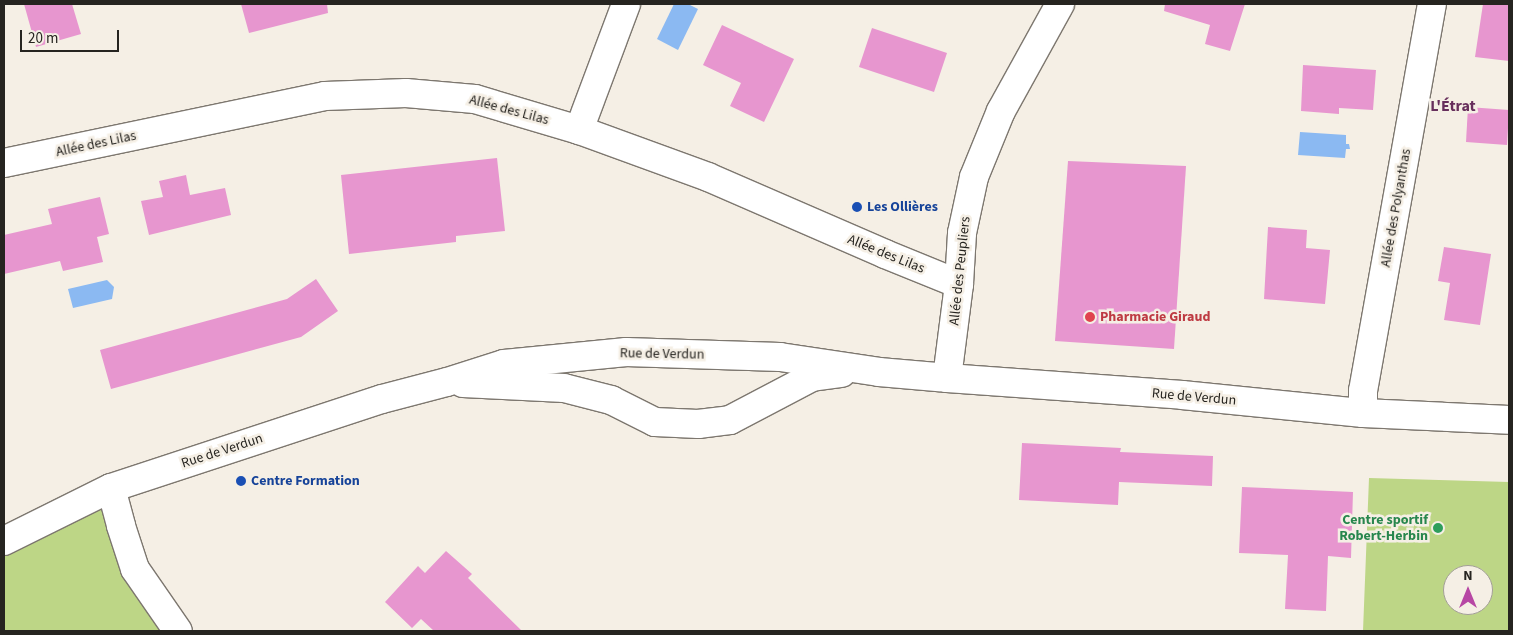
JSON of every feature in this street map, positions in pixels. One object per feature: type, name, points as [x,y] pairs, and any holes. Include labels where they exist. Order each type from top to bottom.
[{"type":"street","points":[[580,130],[626,4]]},
{"type":"street","name":"Allée des Peupliers","points":[[948,378],[959,284],[962,233],[974,177],[1001,111],[1060,4]]},
{"type":"street","name":"Allée des Polyanthas","points":[[1363,412],[1363,391],[1432,4]]},
{"type":"street","name":"Allée des Lilas","points":[[4,163],[325,96],[406,93],[475,99],[580,130],[708,177],[868,247],[959,284]]},
{"type":"street","name":"Rue de Verdun","points":[[4,541],[111,488],[382,399],[447,382],[504,364],[626,352],[780,357],[879,372],[948,378],[1363,412],[1509,420]]},
{"type":"street","name":"Rue de Verdun","points":[[447,382],[564,388],[611,400],[655,422],[698,424],[730,420],[812,377],[879,372]]},
{"type":"street","points":[[111,488],[135,569],[178,631]]},
{"type":"green space","name":"Centre sportif Robert-Herbin","points":[[1369,478],[1509,482],[1509,631],[1363,631]]},
{"type":"green space","points":[[111,488],[179,631],[4,631],[4,541]]},
{"type":"water","points":[[674,4],[688,4],[698,9],[678,50],[657,39]]},
{"type":"water","points":[[1300,132],[1346,135],[1346,144],[1349,144],[1350,149],[1346,149],[1345,158],[1298,155]]},
{"type":"water","points":[[107,280],[114,287],[112,299],[73,308],[68,289]]},
{"type":"building","points":[[24,4],[72,4],[81,34],[36,47]]},
{"type":"building","points":[[241,4],[327,4],[328,13],[249,33]]},
{"type":"building","points":[[1165,4],[1245,4],[1230,51],[1205,44],[1210,25],[1164,11]]},
{"type":"building","points":[[1483,4],[1509,4],[1509,61],[1475,57]]},
{"type":"building","points":[[722,25],[794,59],[764,122],[730,106],[741,83],[703,65]]},
{"type":"building","points":[[872,28],[947,53],[934,92],[859,67]]},
{"type":"building","points":[[1303,65],[1376,70],[1373,110],[1339,108],[1339,114],[1301,111]]},
{"type":"building","points":[[1468,107],[1509,110],[1507,145],[1466,142]]},
{"type":"building","points":[[497,158],[505,231],[456,236],[456,242],[349,254],[341,175]]},
{"type":"building","points":[[1068,161],[1186,166],[1174,349],[1055,341]]},
{"type":"building","points":[[186,175],[190,195],[225,188],[231,215],[149,235],[141,201],[163,197],[159,181]]},
{"type":"building","points":[[100,197],[109,234],[97,237],[103,262],[63,271],[60,261],[4,274],[4,235],[52,224],[48,209]]},
{"type":"building","points":[[1268,227],[1307,230],[1306,248],[1330,250],[1325,304],[1264,299]]},
{"type":"building","points":[[1444,247],[1491,254],[1480,325],[1444,320],[1450,283],[1438,281]]},
{"type":"building","points":[[316,279],[338,311],[301,337],[111,389],[100,350],[287,299]]},
{"type":"building","points":[[1022,443],[1121,448],[1120,452],[1213,456],[1212,486],[1119,482],[1118,505],[1019,500]]},
{"type":"building","points":[[1242,487],[1353,492],[1351,558],[1328,556],[1326,611],[1285,609],[1288,555],[1239,553]]},
{"type":"building","points":[[446,551],[472,574],[468,578],[522,631],[434,631],[421,619],[412,628],[385,602],[418,566],[425,573]]},
{"type":"place","name":"Les Ollières","points":[[857,207]]},
{"type":"place","name":"Pharmacie Giraud","points":[[1090,317]]},
{"type":"place","name":"Centre Formation","points":[[241,481]]},
{"type":"place","name":"Centre sportif Robert-Herbin","points":[[1438,528]]},
{"type":"district","name":"L'Étrat","points":[[1453,106]]}]
